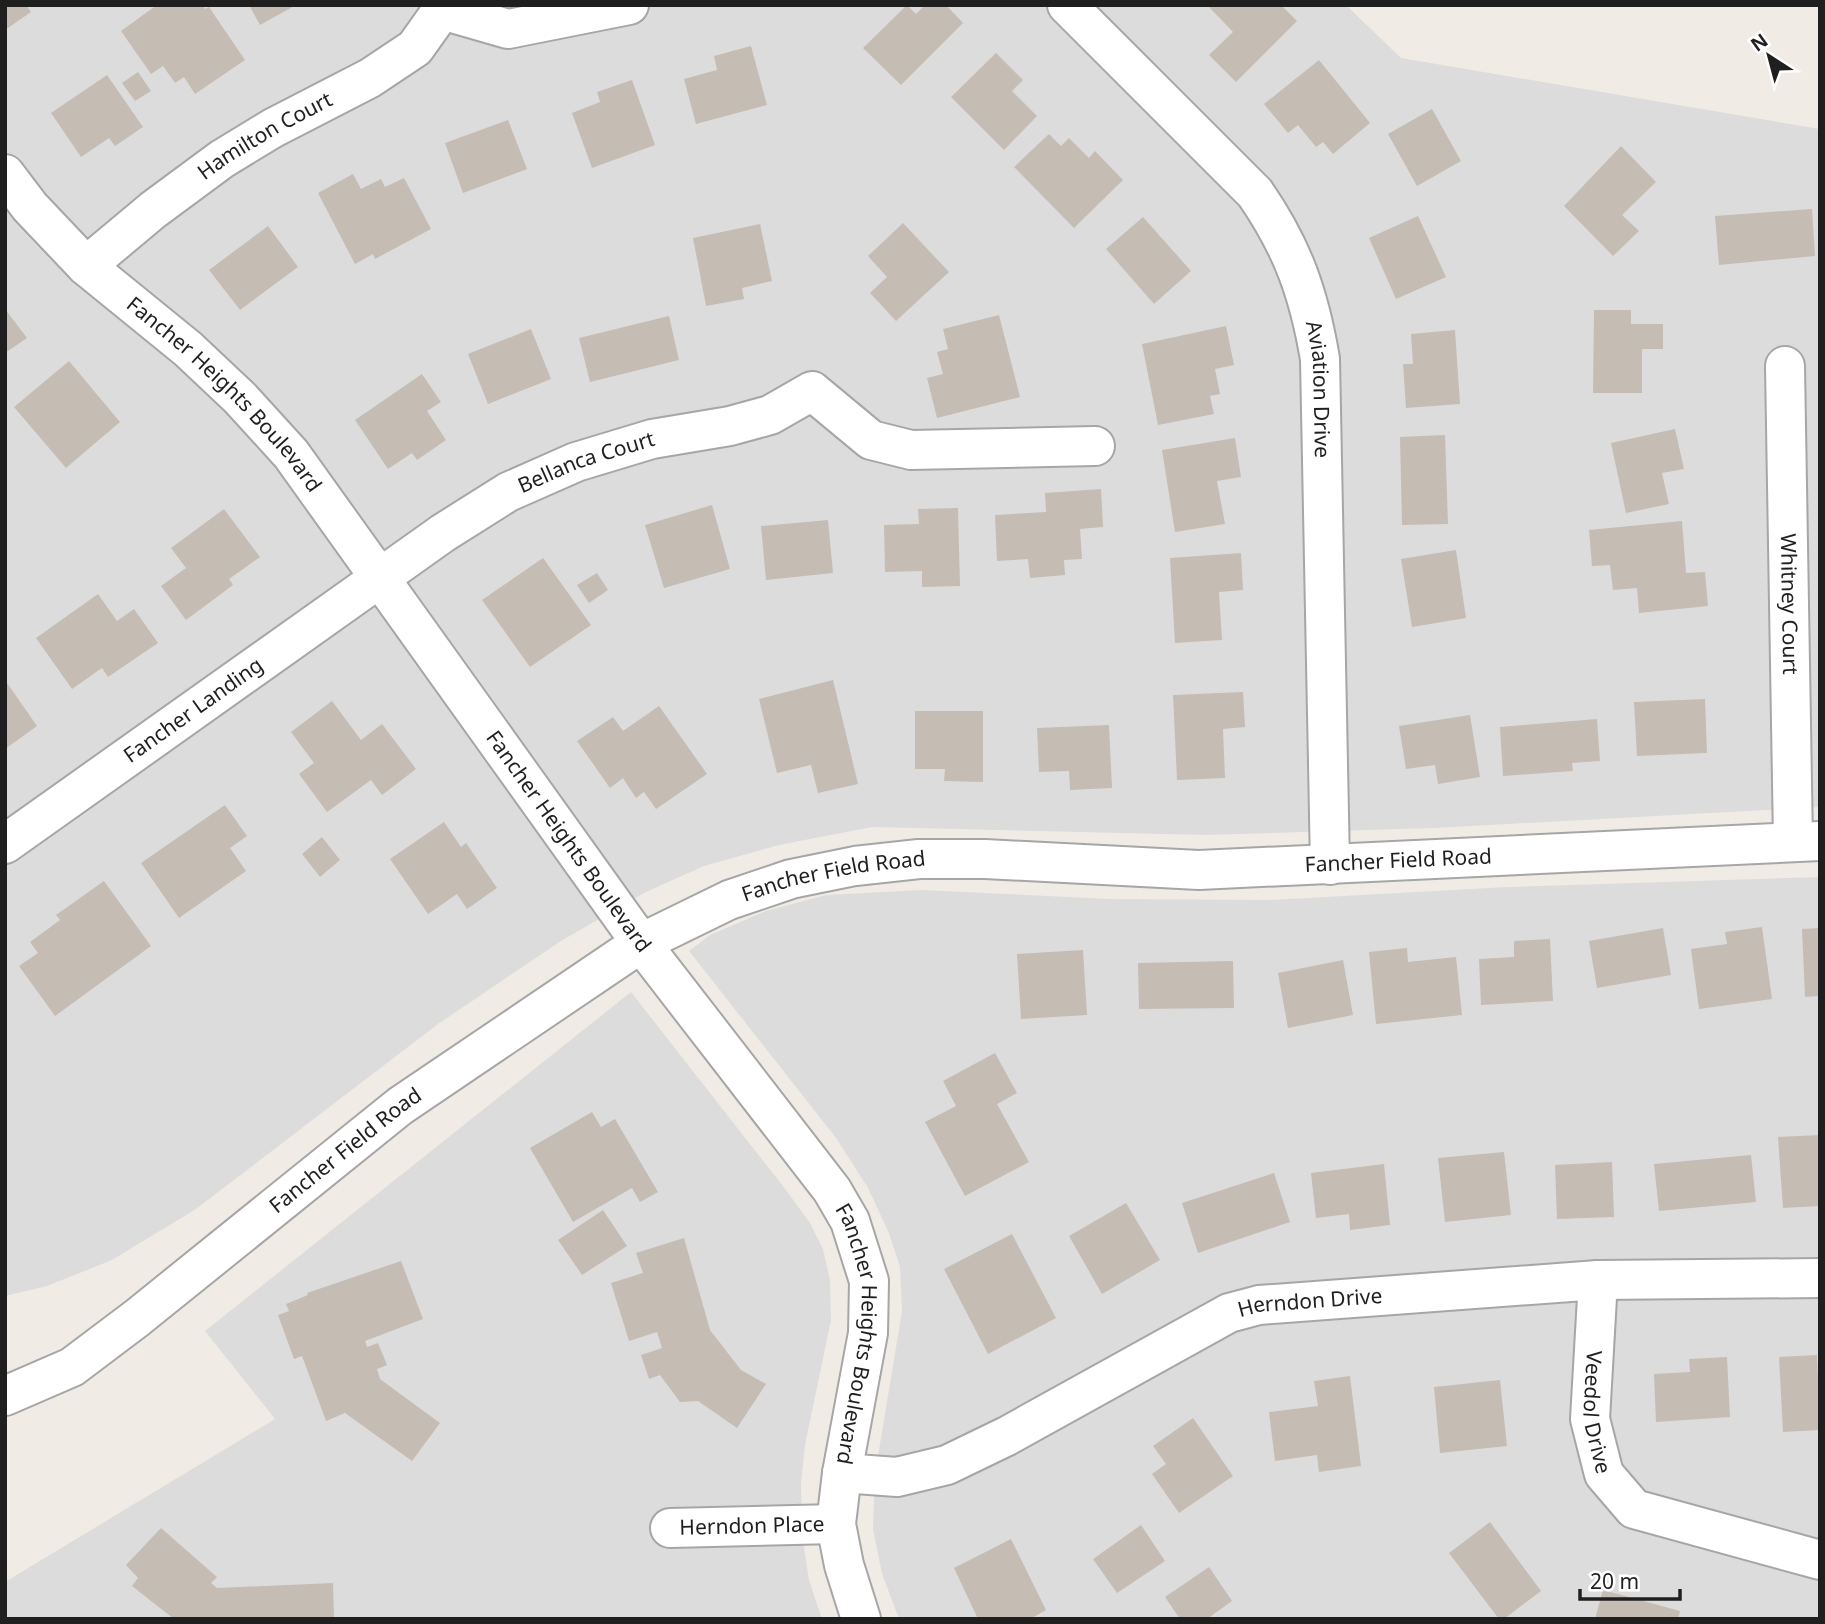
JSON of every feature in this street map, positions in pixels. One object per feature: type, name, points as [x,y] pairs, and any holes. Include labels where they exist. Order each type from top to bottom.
[{"type":"street","name":"Hamilton Court","points":[[86,266],[153,210],[222,159],[370,78],[415,48],[442,10],[508,29],[629,5]]},
{"type":"street","name":"Aviation Drive","points":[[1067,5],[1255,193],[1276,223],[1300,271],[1311,306],[1321,359],[1330,865]]},
{"type":"street","name":"Fancher Heights Boulevard","points":[[5,174],[30,207],[86,266],[188,349],[240,398],[291,454],[382,577],[641,943],[832,1190],[858,1242],[869,1282],[867,1333],[842,1473],[836,1524],[844,1565],[862,1619]]},
{"type":"street","name":"Whitney Court","points":[[1785,366],[1806,842]]},
{"type":"street","name":"Bellanca Court","points":[[382,577],[443,533],[509,492],[543,475],[652,439],[730,426],[770,415],[812,391],[871,440],[911,450],[1095,446]]},
{"type":"street","name":"Fancher Landing","points":[[5,844],[382,577]]},
{"type":"street","name":"Fancher Field Road","points":[[5,1396],[72,1367],[137,1318],[400,1105],[641,943],[729,900],[791,879],[855,866],[919,859],[985,859],[1188,870],[1806,842]]},
{"type":"street","name":"Herndon Drive","points":[[842,1473],[897,1477],[947,1465],[1007,1436],[1229,1313],[1259,1305],[1598,1280],[1820,1278]]},
{"type":"street","name":"Veedol Drive","points":[[1598,1280],[1590,1419],[1604,1474],[1634,1509],[1820,1560]]},
{"type":"street","name":"Herndon Place","points":[[670,1528],[836,1524]]},
{"type":"shaded area","points":[[5,5],[1346,5],[1401,58],[1820,129],[1820,807],[1435,828],[1206,835],[872,827],[779,845],[704,866],[646,892],[561,941],[438,1024],[196,1209],[112,1260],[47,1286],[5,1296]]},
{"type":"shaded area","points":[[1820,877],[1820,1619],[899,1619],[882,1574],[873,1529],[875,1474],[902,1311],[900,1267],[888,1231],[868,1188],[836,1138],[689,951],[710,935],[766,911],[826,895],[922,890],[1110,899],[1270,900],[1507,887]]},
{"type":"shaded area","points":[[631,992],[786,1190],[810,1223],[823,1249],[830,1280],[831,1320],[805,1445],[801,1483],[802,1535],[809,1580],[822,1619],[5,1619],[5,1582],[275,1419],[205,1331]]},
{"type":"building","points":[[5,5],[26,5],[31,12],[5,30]]},
{"type":"building","points":[[157,5],[202,5],[205,9],[209,7],[245,60],[195,94],[184,77],[175,83],[163,66],[151,74],[121,31]]},
{"type":"building","points":[[249,5],[296,5],[260,25]]},
{"type":"building","points":[[907,5],[916,14],[925,5],[946,5],[963,23],[901,85],[863,48]]},
{"type":"building","points":[[1207,5],[1281,5],[1297,21],[1236,82],[1209,55],[1233,32]]},
{"type":"building","points":[[751,46],[767,105],[696,124],[684,79],[717,70],[714,56]]},
{"type":"building","points":[[996,53],[1023,80],[1012,91],[1037,116],[1004,150],[951,97]]},
{"type":"building","points":[[1319,60],[1370,123],[1333,154],[1323,142],[1316,147],[1298,125],[1288,133],[1264,104]]},
{"type":"building","points":[[138,72],[151,91],[135,101],[122,83]]},
{"type":"building","points":[[107,75],[143,127],[115,146],[109,138],[81,157],[51,113]]},
{"type":"building","points":[[632,80],[655,145],[592,168],[572,113],[600,102],[597,92]]},
{"type":"building","points":[[1432,109],[1461,161],[1417,186],[1388,134]]},
{"type":"building","points":[[508,120],[527,169],[463,193],[445,143]]},
{"type":"building","points":[[1049,134],[1061,146],[1069,138],[1089,158],[1095,151],[1123,180],[1074,228],[1014,167]]},
{"type":"building","points":[[1621,146],[1656,182],[1622,215],[1639,231],[1613,256],[1564,206]]},
{"type":"building","points":[[353,174],[361,189],[381,179],[385,187],[404,178],[431,229],[375,259],[373,254],[355,264],[318,193]]},
{"type":"building","points":[[1812,209],[1815,256],[1719,265],[1715,216]]},
{"type":"building","points":[[1418,216],[1446,277],[1396,299],[1369,238]]},
{"type":"building","points":[[1143,217],[1191,271],[1154,304],[1106,249]]},
{"type":"building","points":[[903,223],[949,272],[896,321],[870,293],[887,277],[868,256]]},
{"type":"building","points":[[760,224],[772,281],[742,288],[744,299],[706,306],[693,238]]},
{"type":"building","points":[[268,226],[298,267],[240,310],[209,270]]},
{"type":"building","points":[[5,309],[27,338],[5,353]]},
{"type":"building","points":[[1594,310],[1631,310],[1631,324],[1663,324],[1663,349],[1642,349],[1642,393],[1593,393]]},
{"type":"building","points":[[999,315],[1020,397],[937,418],[927,378],[943,374],[937,352],[948,349],[943,329]]},
{"type":"building","points":[[669,316],[679,360],[590,382],[579,338]]},
{"type":"building","points":[[1226,326],[1234,365],[1215,369],[1220,394],[1210,396],[1214,414],[1158,425],[1142,344]]},
{"type":"building","points":[[531,329],[551,379],[488,404],[468,354]]},
{"type":"building","points":[[1455,330],[1460,404],[1406,408],[1403,364],[1413,364],[1411,334]]},
{"type":"building","points":[[69,361],[120,422],[66,468],[14,407]]},
{"type":"building","points":[[422,374],[441,402],[427,411],[446,440],[417,460],[412,453],[388,469],[355,420]]},
{"type":"building","points":[[1675,429],[1684,469],[1662,473],[1669,504],[1626,513],[1611,443]]},
{"type":"building","points":[[1445,435],[1448,524],[1402,525],[1400,437]]},
{"type":"building","points":[[1235,438],[1241,477],[1217,481],[1225,524],[1175,532],[1162,450]]},
{"type":"building","points":[[1101,489],[1103,527],[1080,529],[1082,559],[1064,560],[1065,575],[1030,578],[1028,559],[997,561],[995,515],[1046,512],[1045,493]]},
{"type":"building","points":[[712,505],[730,569],[664,588],[645,525]]},
{"type":"building","points":[[958,508],[960,586],[922,587],[922,571],[885,572],[884,525],[919,524],[918,509]]},
{"type":"building","points":[[224,509],[260,557],[229,579],[233,585],[186,620],[161,586],[186,568],[171,548]]},
{"type":"building","points":[[828,520],[833,573],[766,580],[761,526]]},
{"type":"building","points":[[1682,521],[1686,573],[1705,572],[1708,606],[1639,613],[1637,588],[1613,590],[1610,565],[1592,566],[1589,530]]},
{"type":"building","points":[[1456,550],[1466,618],[1412,627],[1401,559]]},
{"type":"building","points":[[1241,553],[1243,590],[1219,592],[1222,640],[1175,643],[1170,558]]},
{"type":"building","points":[[543,558],[591,625],[530,667],[482,600]]},
{"type":"building","points":[[597,573],[608,590],[589,603],[577,585]]},
{"type":"building","points":[[98,594],[117,621],[134,609],[158,643],[108,677],[102,668],[72,689],[36,638]]},
{"type":"building","points":[[5,680],[37,726],[5,749]]},
{"type":"building","points":[[833,680],[858,784],[818,793],[811,765],[777,773],[759,699]]},
{"type":"building","points":[[1243,692],[1245,727],[1223,729],[1225,778],[1177,780],[1173,695]]},
{"type":"building","points":[[1705,699],[1707,753],[1637,756],[1634,702]]},
{"type":"building","points":[[332,701],[361,740],[382,724],[416,769],[382,795],[371,780],[327,812],[299,774],[314,763],[291,732]]},
{"type":"building","points":[[659,706],[707,774],[656,809],[644,792],[636,798],[623,778],[610,788],[577,741],[613,717],[623,731]]},
{"type":"building","points":[[915,711],[983,711],[983,782],[944,781],[945,769],[915,769]]},
{"type":"building","points":[[1470,715],[1480,777],[1438,784],[1435,765],[1406,769],[1399,726]]},
{"type":"building","points":[[1597,719],[1600,761],[1572,763],[1573,771],[1503,776],[1500,727]]},
{"type":"building","points":[[1109,725],[1112,788],[1070,790],[1069,771],[1039,772],[1037,728]]},
{"type":"building","points":[[225,805],[247,836],[230,848],[246,871],[179,918],[141,863]]},
{"type":"building","points":[[444,822],[461,847],[466,843],[497,888],[467,909],[457,894],[428,914],[390,859]]},
{"type":"building","points":[[322,837],[340,860],[320,877],[302,854]]},
{"type":"building","points":[[104,881],[151,946],[55,1016],[19,966],[38,953],[30,942],[60,920],[56,915]]},
{"type":"building","points":[[1762,927],[1772,999],[1699,1009],[1691,949],[1727,944],[1725,932]]},
{"type":"building","points":[[1663,928],[1671,975],[1597,988],[1589,941]]},
{"type":"building","points":[[1820,928],[1820,996],[1805,997],[1802,929]]},
{"type":"building","points":[[1550,939],[1553,1001],[1481,1005],[1479,959],[1514,957],[1514,941]]},
{"type":"building","points":[[1407,948],[1408,962],[1456,957],[1462,1015],[1376,1024],[1369,952]]},
{"type":"building","points":[[1083,950],[1087,1015],[1021,1019],[1017,954]]},
{"type":"building","points":[[1343,960],[1353,1015],[1288,1028],[1278,973]]},
{"type":"building","points":[[1233,961],[1234,1008],[1139,1009],[1138,963]]},
{"type":"building","points":[[995,1053],[1017,1093],[997,1104],[1029,1162],[965,1196],[925,1122],[956,1106],[943,1081]]},
{"type":"building","points":[[592,1112],[601,1127],[615,1119],[658,1192],[640,1202],[632,1188],[573,1222],[530,1148]]},
{"type":"building","points":[[1820,1135],[1820,1206],[1783,1208],[1778,1137]]},
{"type":"building","points":[[1504,1152],[1511,1215],[1445,1222],[1438,1158]]},
{"type":"building","points":[[1751,1155],[1756,1202],[1659,1211],[1654,1164]]},
{"type":"building","points":[[1612,1162],[1614,1217],[1557,1219],[1555,1165]]},
{"type":"building","points":[[1384,1164],[1390,1225],[1350,1230],[1349,1214],[1316,1218],[1311,1173]]},
{"type":"building","points":[[1274,1173],[1290,1222],[1198,1253],[1182,1203]]},
{"type":"building","points":[[1126,1203],[1160,1260],[1102,1294],[1069,1236]]},
{"type":"building","points":[[603,1210],[627,1246],[582,1275],[558,1240]]},
{"type":"building","points":[[1012,1234],[1056,1318],[988,1354],[944,1269]]},
{"type":"building","points":[[684,1238],[710,1330],[741,1370],[766,1384],[737,1428],[698,1401],[680,1402],[660,1375],[649,1379],[641,1355],[662,1348],[657,1332],[629,1341],[611,1283],[643,1273],[636,1253]]},
{"type":"building","points":[[401,1261],[423,1319],[365,1341],[367,1347],[378,1343],[387,1365],[377,1369],[380,1379],[440,1423],[412,1461],[345,1413],[326,1421],[302,1356],[294,1359],[278,1315],[289,1311],[286,1304],[308,1295],[307,1293]]},
{"type":"building","points":[[1817,1355],[1820,1430],[1783,1432],[1779,1357]]},
{"type":"building","points":[[1727,1357],[1730,1417],[1656,1422],[1654,1374],[1690,1372],[1689,1359]]},
{"type":"building","points":[[1350,1376],[1361,1466],[1319,1472],[1317,1455],[1275,1461],[1269,1412],[1318,1406],[1314,1381]]},
{"type":"building","points":[[1500,1380],[1507,1446],[1440,1453],[1434,1387]]},
{"type":"building","points":[[1193,1418],[1233,1476],[1179,1513],[1152,1474],[1166,1464],[1153,1446]]},
{"type":"building","points":[[1490,1522],[1541,1591],[1504,1619],[1499,1619],[1449,1553]]},
{"type":"building","points":[[1141,1525],[1165,1561],[1117,1593],[1093,1559]]},
{"type":"building","points":[[161,1528],[217,1577],[211,1583],[217,1588],[333,1583],[334,1619],[174,1619],[132,1586],[138,1578],[126,1565]]},
{"type":"building","points":[[1011,1539],[1046,1610],[1030,1619],[978,1619],[954,1568]]},
{"type":"building","points":[[1209,1567],[1232,1601],[1207,1619],[1180,1619],[1165,1597]]},
{"type":"building","points":[[1603,1590],[1680,1611],[1678,1619],[1595,1619]]}]
